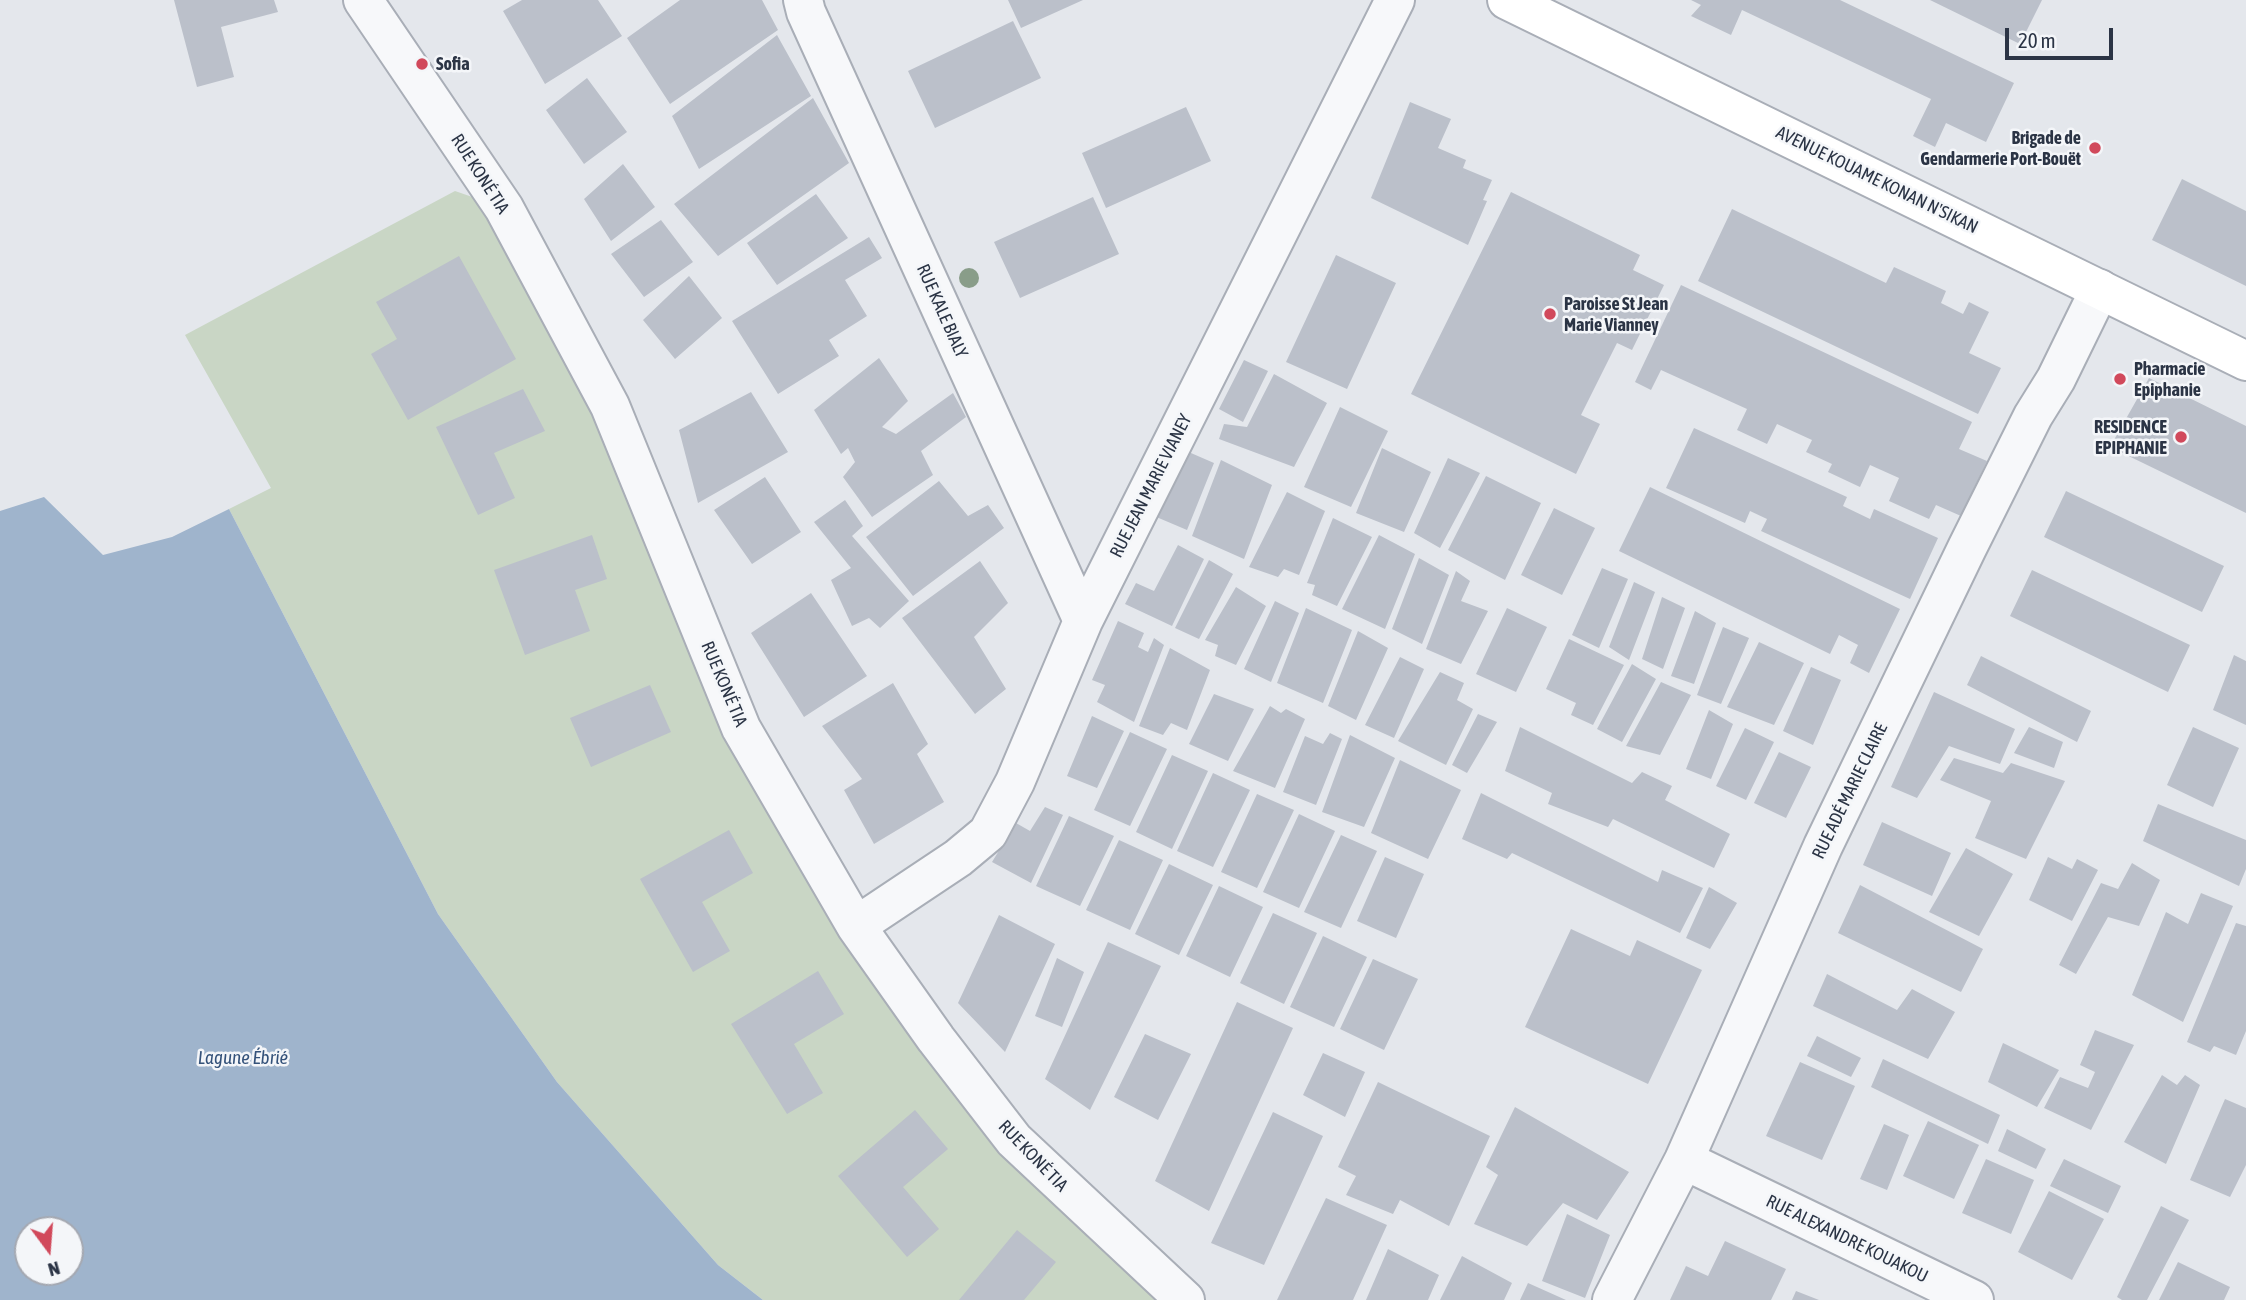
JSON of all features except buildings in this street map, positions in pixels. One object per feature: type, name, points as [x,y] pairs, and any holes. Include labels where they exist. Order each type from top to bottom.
[{"type":"street","name":"RUE KONÉ TIA","points":[[363,0],[504,208],[603,393],[741,728],[856,926],[936,1040],[1014,1140],[1185,1300]]},
{"type":"street","name":"RUE KALE BIALY","points":[[803,0],[806,12],[1083,621]]},
{"type":"street","name":"RUE JEAN MARIE VIANEY","points":[[856,926],[958,858],[988,833],[1015,782],[1083,621],[1395,0]]},
{"type":"street","name":"AVENUE KOUAME KONAN N'SIKAN","points":[[1521,3],[2246,360]]},
{"type":"street","name":"RUE ADÉ MARIE CLAIRE","points":[[1612,1300],[1684,1160],[1823,846],[1973,536],[2100,289]]},
{"type":"street","name":"RUE ALEXANDRE KOUAKOU","points":[[1684,1160],[1974,1300]]},
{"type":"green space","points":[[455,191],[504,208],[741,728],[1014,1140],[1185,1300],[763,1300],[718,1265],[557,1082],[438,914],[229,509],[271,488],[185,335]]},
{"type":"water","name":"Lagune Ébrié","points":[[44,497],[103,555],[172,537],[229,509],[438,914],[557,1082],[718,1265],[763,1300],[0,1300],[0,511]]},
{"type":"place","name":"Sofia","points":[[422,64]]},
{"type":"place","name":"Brigade de Gendarmerie Port-Bouët","points":[[2095,148]]},
{"type":"place","name":"Paroisse St Jean Marie Vianney","points":[[1550,314]]},
{"type":"place","name":"Pharmacie Epiphanie","points":[[2120,379]]},
{"type":"place","name":"RESIDENCE EPIPHANIE","points":[[2181,437]]}]
